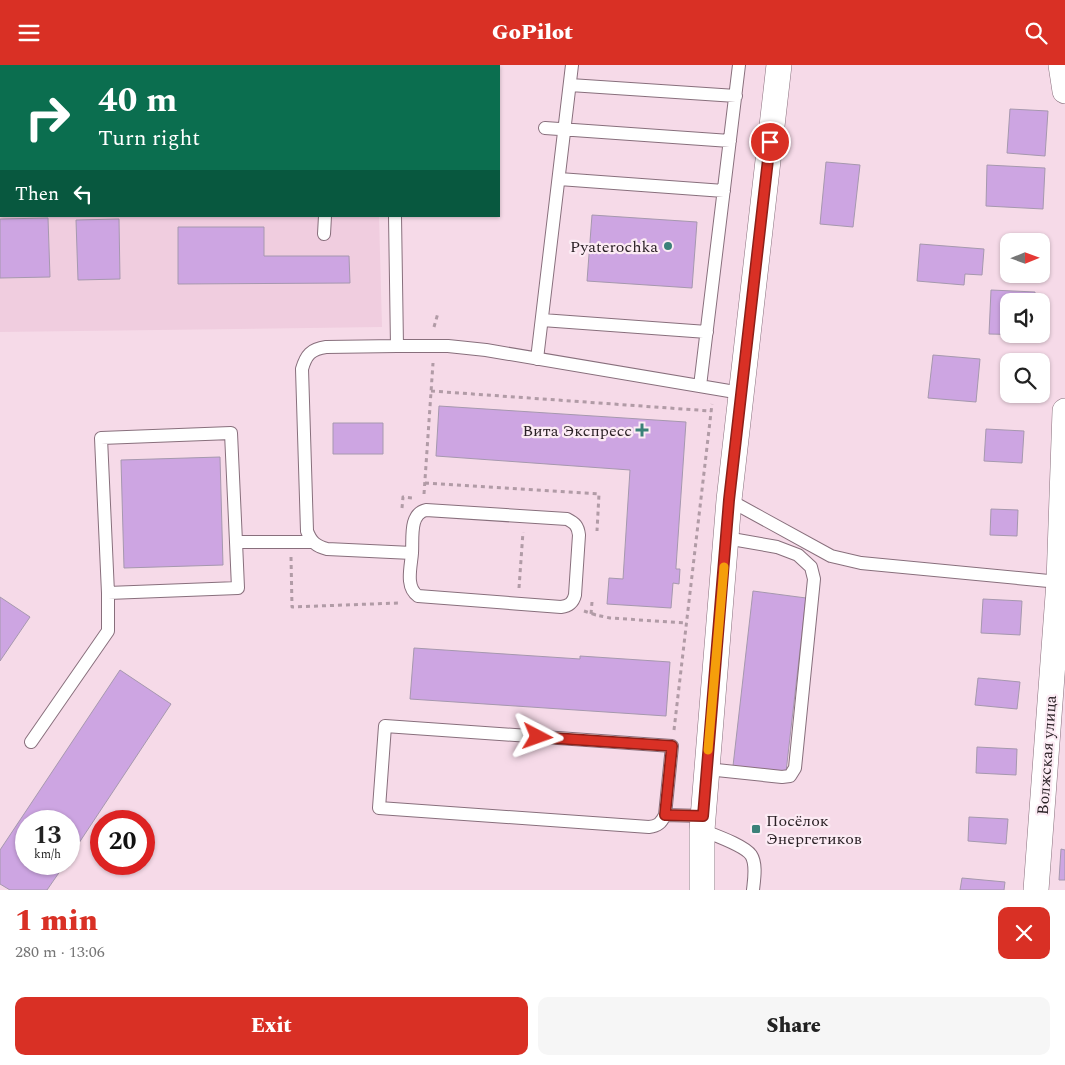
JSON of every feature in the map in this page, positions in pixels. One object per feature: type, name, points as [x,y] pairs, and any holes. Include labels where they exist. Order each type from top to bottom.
[{"type":"street","points":[[702,890],[702,823],[729,500],[779,65]]},
{"type":"street","points":[[1061,65],[1065,91]]},
{"type":"street","name":"Волжская улица","points":[[1036,890],[1059,582],[1065,411]]},
{"type":"lane","points":[[537,359],[572,65]]},
{"type":"lane","points":[[700,386],[739,65]]},
{"type":"lane","points":[[570,85],[736,96]]},
{"type":"lane","points":[[545,128],[730,141]]},
{"type":"lane","points":[[559,179],[724,191]]},
{"type":"lane","points":[[324,234],[326,217]]},
{"type":"lane","points":[[395,217],[397,346]]},
{"type":"lane","points":[[542,320],[707,332]]},
{"type":"lane","points":[[412,553],[326,549],[313,542],[307,531],[302,369],[305,359],[318,348],[459,347],[741,393]]},
{"type":"lane","points":[[31,742],[108,631],[101,438],[231,433],[238,588],[108,593]]},
{"type":"lane","points":[[729,500],[831,556],[861,563],[1059,582]]},
{"type":"lane","points":[[423,511],[568,519],[576,524],[579,529],[573,601],[570,605],[561,607],[418,596],[411,590],[410,583],[414,520],[423,511]]},
{"type":"lane","points":[[706,769],[782,777],[790,776],[795,768],[814,579],[811,567],[798,555],[777,547],[726,539]]},
{"type":"lane","points":[[236,543],[313,542]]},
{"type":"lane","points":[[385,726],[672,746],[665,815],[662,821],[655,826],[379,808],[385,726]]},
{"type":"lane","points":[[665,815],[702,823],[743,847],[751,855],[754,866],[753,890]]},
{"type":"path","points":[[434,327],[438,313]]},
{"type":"path","points":[[423,511],[433,362]]},
{"type":"path","points":[[431,391],[711,411]]},
{"type":"path","points":[[672,746],[713,398]]},
{"type":"path","points":[[518,604],[524,517]]},
{"type":"path","points":[[291,542],[292,607],[398,603]]},
{"type":"path","points":[[570,605],[591,614],[610,618],[687,623]]},
{"type":"shaded area","points":[[0,217],[379,217],[382,327],[0,332]]},
{"type":"building","points":[[1010,109],[1048,111],[1045,156],[1007,153]]},
{"type":"building","points":[[826,162],[860,165],[853,227],[820,224]]},
{"type":"building","points":[[987,165],[1045,168],[1043,209],[986,206]]},
{"type":"building","points":[[592,215],[697,222],[692,288],[587,281]]},
{"type":"building","points":[[48,218],[50,277],[0,278],[0,219]]},
{"type":"building","points":[[119,219],[120,279],[78,280],[76,220]]},
{"type":"building","points":[[178,227],[264,227],[264,256],[349,256],[350,283],[178,284]]},
{"type":"building","points":[[920,244],[984,249],[982,275],[965,274],[964,285],[917,281]]},
{"type":"building","points":[[991,290],[1035,292],[1000,293],[1000,334],[989,334]]},
{"type":"building","points":[[933,355],[980,359],[976,402],[928,398]]},
{"type":"building","points":[[439,406],[686,422],[676,567],[676,569],[680,569],[679,584],[673,583],[671,608],[607,604],[609,578],[623,579],[630,470],[436,456]]},
{"type":"building","points":[[333,423],[383,423],[383,454],[333,454]]},
{"type":"building","points":[[986,429],[1024,431],[1022,463],[984,461]]},
{"type":"building","points":[[220,457],[223,565],[124,568],[121,460]]},
{"type":"building","points":[[991,509],[1018,510],[1017,536],[990,535]]},
{"type":"building","points":[[753,591],[806,598],[786,772],[733,766]]},
{"type":"building","points":[[0,597],[30,617],[0,661]]},
{"type":"building","points":[[983,599],[1022,601],[1020,635],[981,633]]},
{"type":"building","points":[[414,648],[580,659],[580,656],[670,662],[666,716],[410,699]]},
{"type":"building","points":[[120,670],[171,704],[101,810],[90,810],[90,826],[80,841],[80,810],[27,810]]},
{"type":"building","points":[[978,678],[1020,682],[1017,709],[975,705]]},
{"type":"building","points":[[977,747],[1017,749],[1016,775],[976,773]]},
{"type":"building","points":[[969,817],[1008,819],[1006,844],[968,841]]},
{"type":"building","points":[[15,828],[15,875],[57,875],[47,890],[10,890],[0,884],[0,850]]},
{"type":"building","points":[[1061,849],[1065,850],[1065,880],[1059,880]]},
{"type":"building","points":[[962,878],[1005,882],[1004,890],[960,890]]},
{"type":"slow traffic","points":[[708,750],[724,567]]},
{"type":"place","name":"Pyaterochka","points":[[668,246]]},
{"type":"place","name":"Вита Экспресс","points":[[642,430]]},
{"type":"place","name":"Посёлок Энергетиков","points":[[756,829]]},
{"type":"route","points":[[538,737],[672,746],[665,815],[703,816],[729,500],[770,142]]}]
